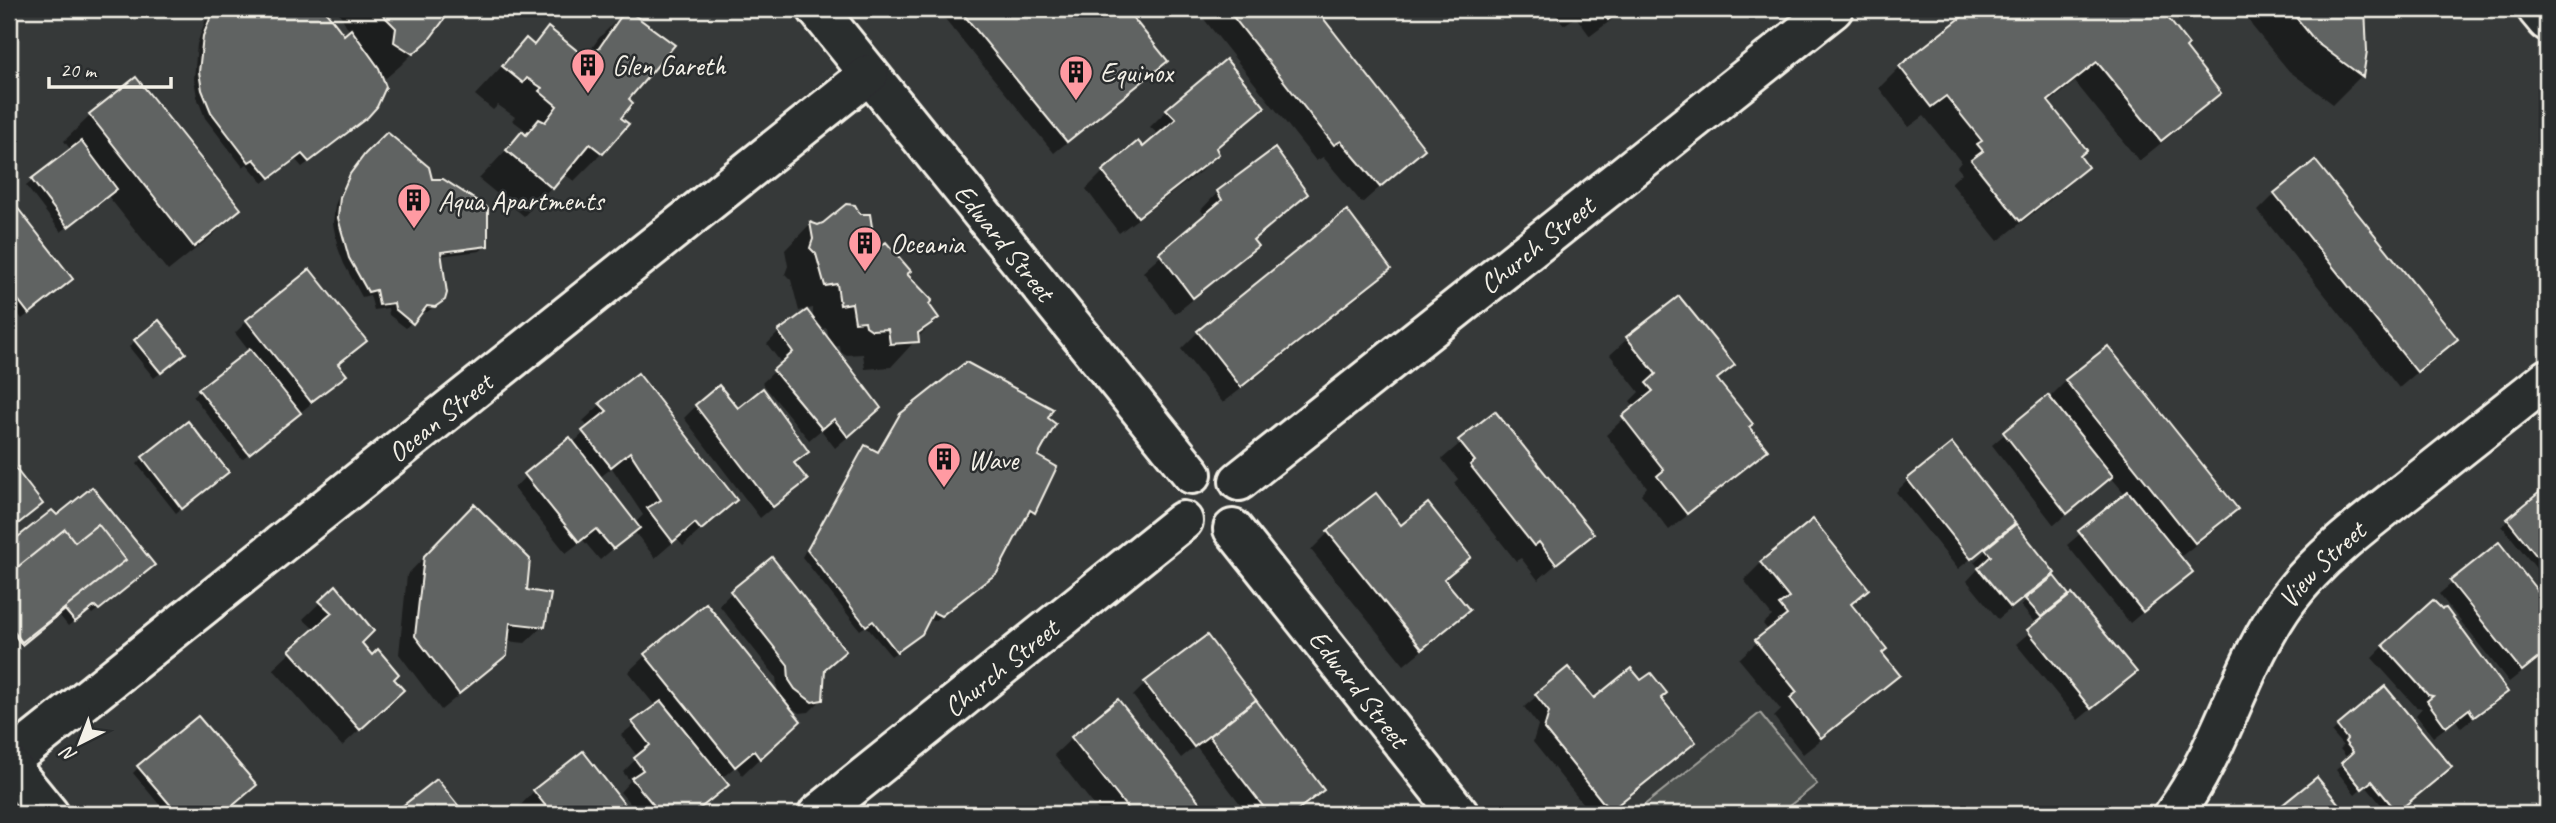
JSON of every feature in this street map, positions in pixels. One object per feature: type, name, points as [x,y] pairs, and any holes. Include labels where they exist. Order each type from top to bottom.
[{"type":"street","name":"Edward Street","points":[[817,9],[1192,474]]},
{"type":"street","name":"Church Street","points":[[1239,481],[1833,9]]},
{"type":"street","points":[[2537,9],[2547,21]]},
{"type":"street","name":"Ocean Street","points":[[9,763],[869,74]]},
{"type":"street","name":"View Street","points":[[2174,814],[2194,787],[2258,649],[2288,598],[2326,559],[2379,513],[2547,379]]},
{"type":"street","points":[[1212,468],[1222,470],[1239,481],[1246,501],[1241,521],[1233,529],[1212,536],[1201,534],[1183,521],[1178,501],[1179,491],[1192,474],[1212,468]]},
{"type":"street","name":"Church Street","points":[[818,814],[1183,521]]},
{"type":"street","name":"Edward Street","points":[[1233,529],[1459,814]]},
{"type":"street","points":[[9,763],[49,814]]},
{"type":"shaded area","points":[[1760,713],[1817,784],[1779,814],[1633,814]]},
{"type":"building","points":[[214,9],[324,9],[344,35],[351,29],[379,68],[386,87],[377,107],[368,117],[309,162],[302,154],[270,178],[254,159],[249,162],[211,112],[202,90],[199,72],[203,36]]},
{"type":"building","points":[[377,9],[452,9],[428,41],[413,54],[394,42],[396,28]]},
{"type":"building","name":"Glen Gareth","points":[[626,9],[675,45],[629,99],[633,103],[621,118],[629,124],[603,154],[590,144],[553,189],[506,150],[522,131],[526,135],[539,119],[545,122],[557,106],[539,91],[542,88],[527,78],[523,83],[502,66],[526,38],[534,45],[548,27],[590,61]]},
{"type":"building","name":"Equinox","points":[[959,9],[1126,9],[1168,61],[1067,142]]},
{"type":"building","points":[[1227,9],[1316,9],[1425,149],[1380,187],[1341,141],[1334,145]]},
{"type":"building","points":[[1599,9],[1623,9],[1608,20]]},
{"type":"building","points":[[1972,9],[2161,9],[2189,45],[2186,48],[2221,93],[2161,141],[2097,62],[2048,101],[2087,150],[2080,156],[2088,167],[2020,221],[1971,160],[1983,151],[1977,144],[1982,141],[1946,96],[1931,107],[1899,66]]},
{"type":"building","points":[[2289,9],[2365,9],[2367,51],[2363,77],[2317,43]]},
{"type":"building","points":[[1226,59],[1265,107],[1216,148],[1219,154],[1138,217],[1102,171],[1138,141],[1143,147],[1176,119],[1166,109]]},
{"type":"building","points":[[136,77],[241,209],[194,247],[89,114]]},
{"type":"building","name":"Aqua Apartments","points":[[387,132],[429,167],[432,179],[443,179],[488,208],[488,246],[441,252],[447,293],[445,300],[435,307],[427,306],[413,324],[395,309],[394,303],[379,305],[376,290],[368,292],[349,258],[338,218],[340,197],[350,174]]},
{"type":"building","points":[[81,141],[117,189],[68,227],[31,179]]},
{"type":"building","points":[[1275,148],[1308,194],[1253,240],[1258,246],[1193,298],[1159,253],[1222,200],[1217,191]]},
{"type":"building","points":[[2315,160],[2458,339],[2417,372],[2274,193]]},
{"type":"building","points":[[9,197],[73,279],[29,314],[9,288]]},
{"type":"building","name":"Oceania","points":[[846,204],[855,205],[860,214],[870,214],[874,240],[877,239],[882,245],[886,242],[911,271],[907,274],[932,300],[929,304],[939,318],[918,333],[919,342],[890,344],[888,329],[872,330],[866,326],[865,321],[855,322],[852,303],[840,305],[837,284],[825,286],[816,254],[810,248],[813,239],[810,222],[818,225],[823,223]]},
{"type":"building","points":[[1347,210],[1391,269],[1241,387],[1197,331]]},
{"type":"building","points":[[310,269],[367,341],[338,364],[347,375],[311,402],[246,320]]},
{"type":"building","points":[[1679,296],[1735,365],[1717,379],[1753,424],[1749,427],[1768,450],[1687,514],[1657,476],[1664,470],[1622,416],[1653,391],[1646,383],[1656,374],[1626,337]]},
{"type":"building","points":[[807,310],[881,408],[848,437],[834,419],[822,429],[773,370],[793,352],[778,331]]},
{"type":"building","points":[[159,320],[186,353],[161,373],[134,340]]},
{"type":"building","points":[[2108,346],[2238,509],[2195,543],[2065,380]]},
{"type":"building","points":[[250,349],[301,413],[249,454],[198,389]]},
{"type":"building","name":"Wave","points":[[966,362],[1053,409],[1048,418],[1056,424],[1038,456],[1057,467],[1035,513],[1030,510],[997,573],[941,616],[933,612],[922,634],[897,652],[873,621],[866,626],[807,550],[865,445],[878,452],[900,414]]},
{"type":"building","points":[[638,373],[737,500],[701,530],[695,523],[673,542],[647,508],[661,500],[630,452],[611,467],[582,431],[607,411],[599,403]]},
{"type":"building","points":[[719,385],[738,408],[763,388],[809,452],[794,463],[808,480],[773,507],[695,405]]},
{"type":"building","points":[[2048,395],[2113,476],[2067,514],[2003,432]]},
{"type":"building","points":[[1495,411],[1594,534],[1556,564],[1539,542],[1534,546],[1470,465],[1475,461],[1458,440]]},
{"type":"building","points":[[188,421],[229,472],[182,509],[142,457]]},
{"type":"building","points":[[570,437],[640,528],[613,549],[596,529],[579,542],[524,474]]},
{"type":"building","points":[[1952,443],[2015,523],[1971,559],[1907,479]]},
{"type":"building","points":[[9,460],[43,504],[9,531]]},
{"type":"building","points":[[2547,486],[2547,569],[2507,519]]},
{"type":"building","points":[[92,487],[155,565],[99,610],[95,606],[75,622],[65,610],[22,645],[9,628],[9,544],[52,510],[57,515]]},
{"type":"building","points":[[2128,491],[2193,572],[2143,612],[2078,531]]},
{"type":"building","points":[[1376,493],[1401,525],[1428,503],[1471,557],[1444,579],[1470,610],[1422,649],[1327,531]]},
{"type":"building","points":[[474,504],[530,559],[527,590],[551,594],[545,627],[510,623],[507,655],[459,694],[415,636],[424,556]]},
{"type":"building","points":[[1813,519],[1869,589],[1851,604],[1887,649],[1882,653],[1900,675],[1821,738],[1790,698],[1797,692],[1755,640],[1787,615],[1779,605],[1789,598],[1760,562]]},
{"type":"building","points":[[98,524],[126,560],[22,642],[9,625],[9,574],[65,529],[75,542]]},
{"type":"building","points":[[2016,524],[2055,573],[2011,608],[1978,568],[1991,556],[1985,549]]},
{"type":"building","points":[[2499,542],[2547,603],[2547,651],[2522,671],[2450,581]]},
{"type":"building","points":[[772,557],[846,651],[825,669],[823,700],[812,702],[795,689],[789,680],[788,665],[730,591]]},
{"type":"building","points":[[2054,576],[2069,595],[2041,617],[2025,599]]},
{"type":"building","points":[[336,585],[374,631],[362,643],[372,655],[378,649],[399,674],[394,679],[404,690],[360,730],[289,650],[332,613],[319,601]]},
{"type":"building","points":[[2072,594],[2137,672],[2091,709],[2027,630]]},
{"type":"building","points":[[2433,600],[2442,609],[2446,608],[2508,692],[2474,717],[2469,709],[2446,727],[2427,701],[2433,696],[2428,695],[2383,645]]},
{"type":"building","points":[[706,603],[801,721],[760,759],[754,751],[735,767],[644,654]]},
{"type":"building","points":[[1207,635],[1256,700],[1194,747],[1144,682]]},
{"type":"building","points":[[1568,667],[1594,698],[1631,668],[1641,680],[1651,673],[1667,693],[1661,698],[1696,742],[1610,811],[1544,729],[1549,712],[1535,694]]},
{"type":"building","points":[[2385,686],[2452,767],[2397,812],[2372,781],[2362,789],[2341,763],[2353,752],[2337,726]]},
{"type":"building","points":[[1118,699],[1209,814],[1132,814],[1071,737]]},
{"type":"building","points":[[1256,700],[1324,790],[1292,814],[1269,814],[1209,736]]},
{"type":"building","points":[[661,701],[729,785],[693,814],[661,814],[631,778],[643,770],[634,758],[650,745],[632,722]]},
{"type":"building","points":[[198,716],[257,785],[223,814],[178,814],[137,766]]},
{"type":"building","points":[[583,751],[632,814],[552,814],[533,790]]},
{"type":"building","points":[[2317,777],[2347,814],[2271,814]]},
{"type":"building","points":[[437,779],[465,814],[405,814],[400,808]]},
{"type":"place","name":"Glen Gareth","points":[[588,95]]},
{"type":"place","name":"Equinox","points":[[1076,102]]},
{"type":"place","name":"Aqua Apartments","points":[[414,230]]},
{"type":"place","name":"Oceania","points":[[865,273]]},
{"type":"place","name":"Wave","points":[[944,489]]}]
